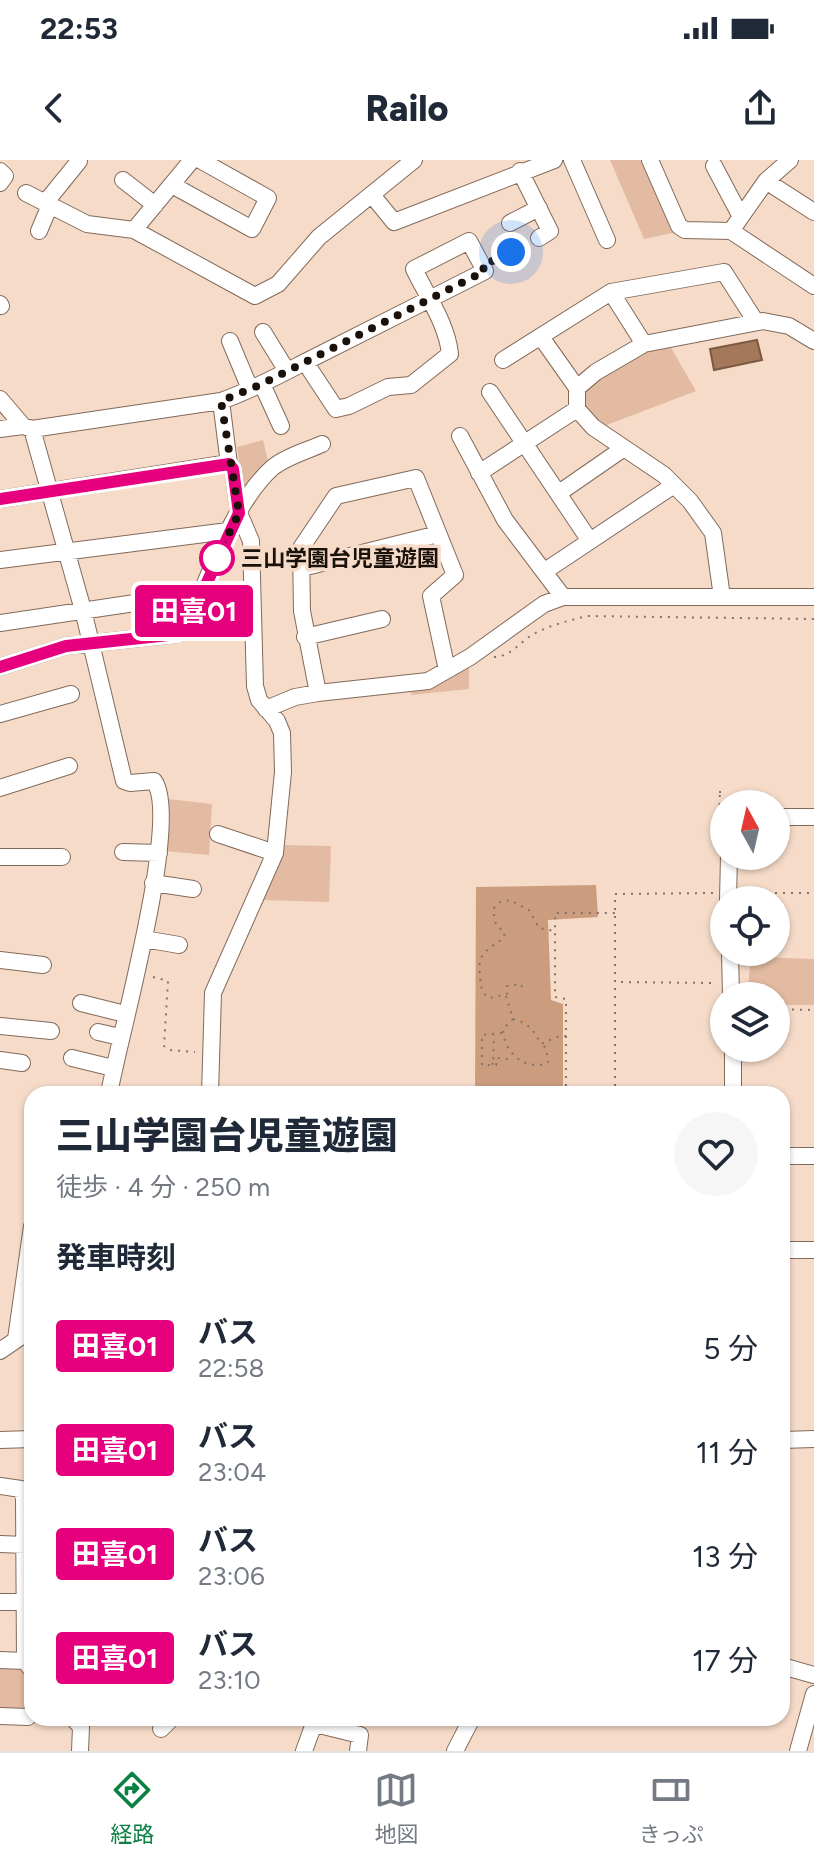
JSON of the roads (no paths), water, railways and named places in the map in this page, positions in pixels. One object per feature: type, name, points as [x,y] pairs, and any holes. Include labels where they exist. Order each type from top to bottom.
[{"type":"street","points":[[134,230],[192,160]]},
{"type":"street","points":[[172,185],[252,229],[268,198],[200,160]]},
{"type":"street","points":[[26,193],[87,224],[134,230],[255,296],[278,284],[319,237],[414,160]]},
{"type":"street","points":[[372,195],[394,222],[554,160]]},
{"type":"street","points":[[572,160],[607,240]]},
{"type":"street","points":[[650,160],[679,226],[685,230],[731,231],[814,286]]},
{"type":"street","points":[[731,231],[766,181],[790,160]]},
{"type":"street","points":[[39,231],[47,204],[79,161]]},
{"type":"street","points":[[714,166],[740,215]]},
{"type":"street","points":[[0,171],[5,176],[0,183]]},
{"type":"street","points":[[520,171],[550,231],[539,238]]},
{"type":"street","points":[[123,180],[155,205]]},
{"type":"street","points":[[766,181],[814,212]]},
{"type":"street","points":[[510,223],[539,208]]},
{"type":"street","points":[[0,429],[28,428],[221,401],[256,387],[287,371],[429,299],[485,271],[469,241],[414,269],[429,299],[445,331],[450,354],[411,385],[388,387],[336,409],[305,362]]},
{"type":"street","points":[[503,360],[611,292],[724,272],[756,322]]},
{"type":"street","points":[[611,292],[644,344]]},
{"type":"street","points":[[577,388],[596,372],[644,344],[756,322],[789,326],[814,341]]},
{"type":"street","points":[[263,332],[287,371]]},
{"type":"street","points":[[541,337],[577,388],[577,409],[593,427],[651,465],[674,485],[713,533],[722,597]]},
{"type":"street","points":[[230,341],[281,426]]},
{"type":"street","points":[[490,392],[590,541]]},
{"type":"street","points":[[0,399],[28,428],[49,491],[83,610],[124,781],[154,781],[158,785],[161,816],[159,853],[144,939],[110,1086]]},
{"type":"street","points":[[210,1086],[213,993],[275,853],[283,772],[282,733],[277,721],[259,700],[255,686],[251,541],[239,513],[221,401]]},
{"type":"street","points":[[479,473],[577,409]]},
{"type":"street","points":[[460,436],[505,520],[563,597]]},
{"type":"street","points":[[0,667],[66,646],[178,634],[187,626],[228,531],[273,468],[322,444]]},
{"type":"street","points":[[559,493],[624,448]]},
{"type":"street","points":[[0,499],[229,464]]},
{"type":"street","points":[[318,693],[305,637],[301,548],[336,496],[416,478],[455,575],[431,596],[447,670]]},
{"type":"street","points":[[545,571],[674,485]]},
{"type":"street","points":[[0,560],[228,531]]},
{"type":"street","points":[[302,568],[438,534]]},
{"type":"street","points":[[0,623],[202,593]]},
{"type":"street","points":[[266,709],[295,697],[318,693],[428,681],[470,657],[544,604],[563,597],[814,597]]},
{"type":"street","points":[[305,637],[382,619]]},
{"type":"street","points":[[0,714],[71,694]]},
{"type":"street","points":[[0,788],[69,766]]},
{"type":"street","points":[[790,817],[814,817]]},
{"type":"street","points":[[218,834],[275,853]]},
{"type":"street","points":[[123,852],[159,853]]},
{"type":"street","points":[[0,857],[62,857]]},
{"type":"street","points":[[153,883],[193,889]]},
{"type":"street","points":[[144,939],[179,945]]},
{"type":"street","points":[[0,960],[43,965]]},
{"type":"street","points":[[81,1003],[125,1014]]},
{"type":"street","points":[[0,1026],[51,1031]]},
{"type":"street","points":[[98,1032],[120,1037]]},
{"type":"street","points":[[72,1058],[113,1068]]},
{"type":"street","points":[[0,1060],[22,1063]]},
{"type":"street","points":[[733,1062],[733,1086]]},
{"type":"street","points":[[790,1156],[814,1156]]},
{"type":"street","points":[[790,1251],[813,1252]]},
{"type":"street","points":[[16,1339],[24,1282]]},
{"type":"street","points":[[0,1351],[24,1334]]},
{"type":"street","points":[[0,1440],[24,1439]]},
{"type":"street","points":[[790,1440],[814,1439]]},
{"type":"street","points":[[0,1486],[21,1489],[24,1498]]},
{"type":"street","points":[[0,1544],[24,1545]]},
{"type":"street","points":[[0,1602],[24,1602]]},
{"type":"street","points":[[0,1660],[24,1664]]},
{"type":"street","points":[[790,1668],[814,1675]]},
{"type":"street","points":[[798,1751],[814,1694]]},
{"type":"street","points":[[0,1716],[24,1717]]},
{"type":"street","points":[[80,1726],[80,1751]]},
{"type":"street","points":[[304,1751],[314,1726]]},
{"type":"street","points":[[332,1726],[360,1735],[358,1751]]},
{"type":"street","points":[[455,1751],[468,1726]]},
{"type":"place","name":"三山学園台児童遊園","points":[[217,558]]}]
